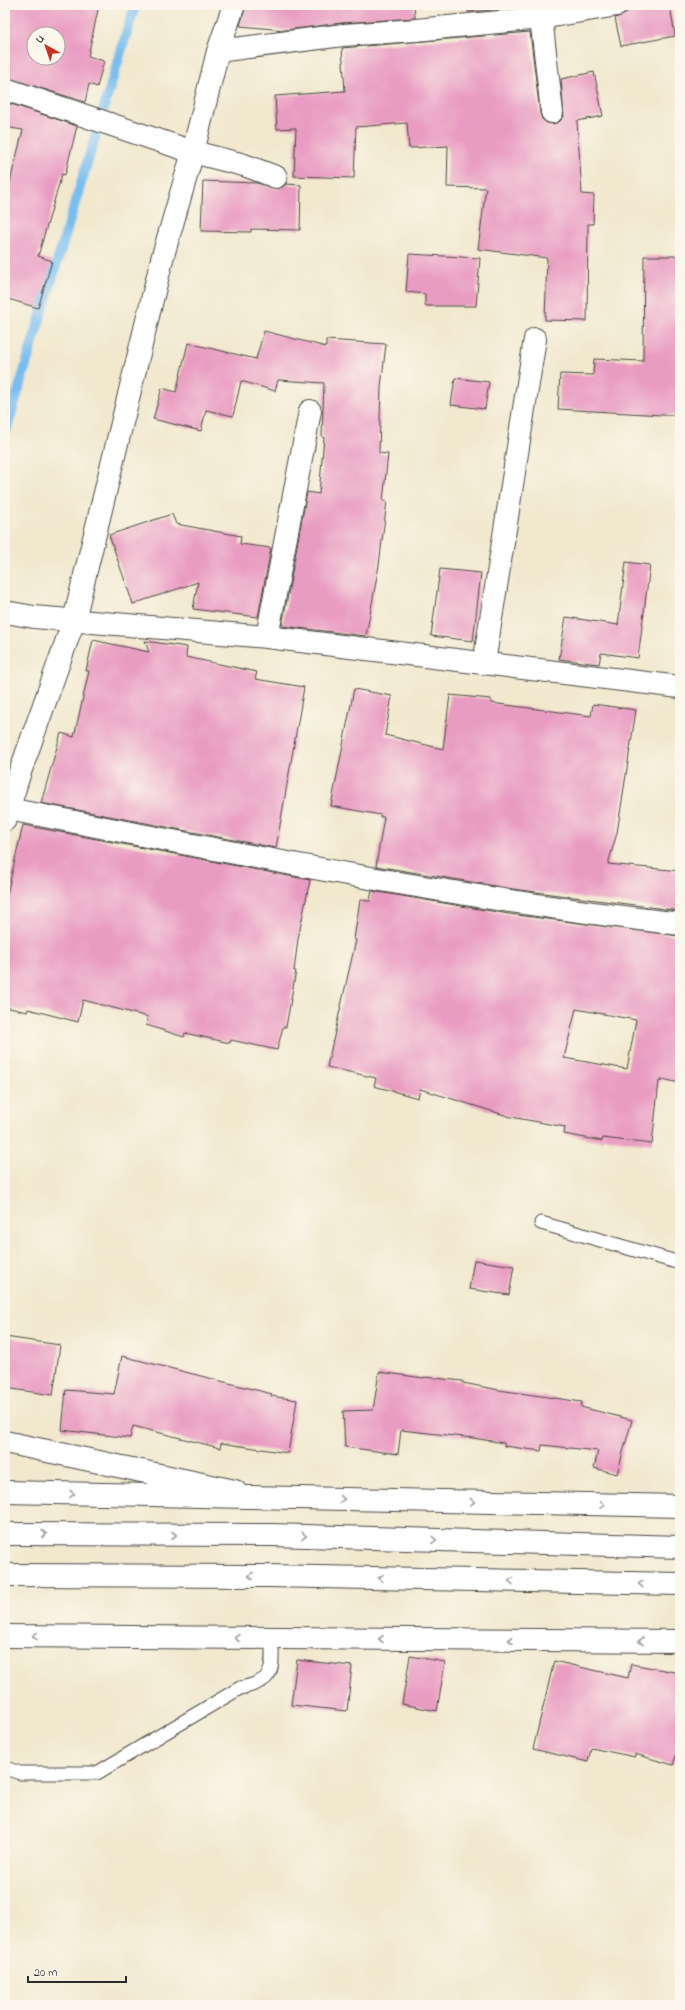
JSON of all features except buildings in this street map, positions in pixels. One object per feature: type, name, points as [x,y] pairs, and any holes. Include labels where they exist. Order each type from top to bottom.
[{"type":"main road","points":[[234,5],[218,50],[158,277],[74,620],[18,775],[7,815],[377,880],[613,916],[680,924]]},
{"type":"main road","points":[[218,50],[343,35],[416,30],[541,18],[616,5]]},
{"type":"main road","points":[[541,18],[552,112]]},
{"type":"main road","points":[[5,89],[192,152],[244,165],[276,177]]},
{"type":"main road","points":[[484,663],[535,339]]},
{"type":"main road","points":[[267,637],[310,411]]},
{"type":"main road","points":[[5,612],[34,617],[267,637],[680,687]]},
{"type":"main road","points":[[5,1442],[266,1498]]},
{"type":"main road","points":[[5,1492],[680,1506]]},
{"type":"main road","points":[[5,1534],[272,1536],[680,1547]]},
{"type":"main road","points":[[5,1575],[275,1576],[680,1584]]},
{"type":"main road","points":[[5,1636],[680,1641]]},
{"type":"lane","points":[[542,1224],[680,1264]]},
{"type":"lane","points":[[5,1768],[20,1773],[97,1773],[240,1688],[255,1685],[267,1678],[272,1668],[272,1638]]},
{"type":"waterway","points":[[5,434],[135,5]]}]
